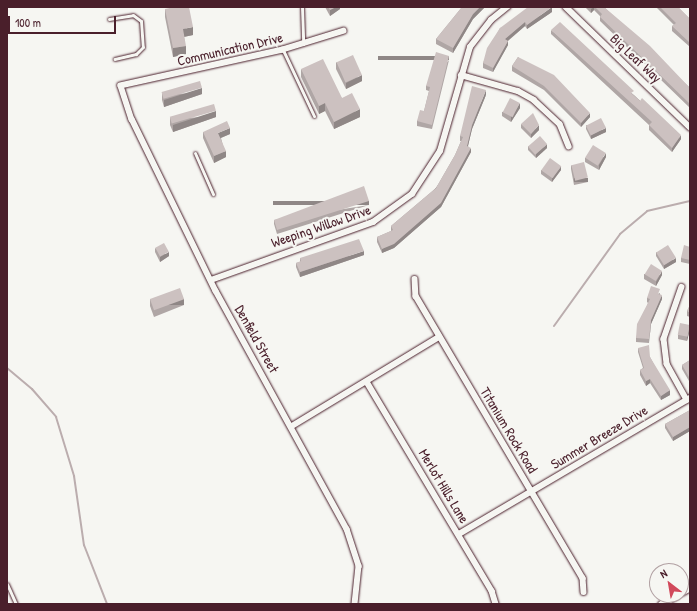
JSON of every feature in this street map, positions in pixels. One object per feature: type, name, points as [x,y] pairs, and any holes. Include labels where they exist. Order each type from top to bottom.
[{"type":"street","name":"Weeping Willow Drive","points":[[211,280],[373,222],[401,204],[422,183],[440,151],[470,47],[482,30],[507,7]]},
{"type":"street","name":"Big Leaf Way","points":[[566,7],[690,127]]},
{"type":"street","name":"Communication Drive","points":[[121,86],[283,50],[344,31]]},
{"type":"street","points":[[461,75],[518,91],[534,100],[560,124],[569,146]]},
{"type":"street","name":"Denfield Street","points":[[121,86],[136,126],[211,280],[292,426],[356,550],[360,577],[355,604]]},
{"type":"street","name":"Titanium Rock Road","points":[[415,279],[416,296],[583,578],[584,592]]},
{"type":"street","points":[[682,287],[664,340],[667,364],[688,399]]},
{"type":"street","points":[[292,426],[440,337]]},
{"type":"street","name":"Merlot Hills Lane","points":[[367,382],[459,534],[492,591],[496,604]]},
{"type":"street","name":"Summer Breeze Drive","points":[[459,534],[688,399]]},
{"type":"lane","points":[[302,7],[303,44]]},
{"type":"lane","points":[[109,19],[133,15],[141,21],[143,47],[136,54],[115,59]]},
{"type":"lane","points":[[283,50],[314,116]]},
{"type":"lane","points":[[195,153],[213,194]]},
{"type":"lane","points":[[7,584],[16,604]]},
{"type":"building","points":[[174,7],[189,7],[193,27],[183,29],[186,46],[173,48],[165,9]]},
{"type":"building","points":[[328,7],[336,7],[330,10]]},
{"type":"building","points":[[462,7],[480,7],[473,14],[453,48],[436,39]]},
{"type":"building","points":[[528,7],[552,7],[527,25],[525,22],[505,39],[508,41],[493,68],[483,63],[487,48],[500,28]]},
{"type":"building","points":[[595,7],[604,7],[650,46],[689,87],[690,85],[690,104],[600,17],[602,14]]},
{"type":"building","points":[[660,7],[678,7],[690,19],[690,43],[672,26],[676,23]]},
{"type":"building","points":[[560,22],[634,91],[631,93],[640,101],[642,98],[681,135],[672,148],[649,125],[652,122],[551,30]]},
{"type":"building","points":[[436,52],[449,56],[432,125],[417,121],[420,110],[424,111],[430,87],[426,86]]},
{"type":"building","points":[[353,55],[362,75],[346,82],[337,62]]},
{"type":"building","points":[[518,57],[554,75],[590,113],[581,123],[544,86],[512,66]]},
{"type":"building","points":[[323,59],[342,98],[352,93],[360,109],[334,122],[325,103],[319,106],[301,69]]},
{"type":"building","points":[[200,81],[202,88],[163,99],[162,92]]},
{"type":"building","points":[[472,86],[486,90],[472,125],[467,146],[471,148],[441,203],[394,244],[382,249],[377,237],[393,230],[391,226],[436,188],[455,155],[463,137],[460,136]]},
{"type":"building","points":[[510,98],[520,103],[513,117],[503,112]]},
{"type":"building","points":[[214,104],[216,111],[172,123],[170,117]]},
{"type":"building","points":[[533,113],[539,125],[531,134],[521,124]]},
{"type":"building","points":[[601,118],[606,128],[591,136],[586,126]]},
{"type":"building","points":[[227,121],[230,128],[218,133],[226,151],[214,156],[203,132]]},
{"type":"building","points":[[540,136],[547,144],[535,155],[528,146]]},
{"type":"building","points":[[593,145],[606,153],[598,166],[585,158]]},
{"type":"building","points":[[550,158],[561,166],[553,178],[541,170]]},
{"type":"building","points":[[584,162],[588,178],[575,181],[571,165]]},
{"type":"building","points":[[364,186],[369,201],[277,230],[274,220]]},
{"type":"building","points":[[359,239],[364,251],[300,272],[296,263],[301,261],[300,258]]},
{"type":"building","points":[[164,243],[169,252],[160,257],[155,248]]},
{"type":"building","points":[[668,245],[676,258],[664,265],[656,252]]},
{"type":"building","points":[[684,245],[690,247],[690,260],[681,258]]},
{"type":"building","points":[[651,264],[662,271],[656,281],[645,274]]},
{"type":"building","points":[[651,286],[660,289],[658,294],[662,295],[651,320],[649,339],[636,338],[637,324],[650,299],[647,298]]},
{"type":"building","points":[[180,288],[184,299],[154,310],[150,299]]},
{"type":"building","points":[[690,305],[690,313],[687,311]]},
{"type":"building","points":[[680,323],[690,325],[688,337],[678,335]]},
{"type":"building","points":[[649,345],[650,357],[670,390],[661,396],[650,379],[646,381],[640,370],[644,368],[638,348]]},
{"type":"building","points":[[690,360],[690,376],[689,377],[682,365]]},
{"type":"building","points":[[690,410],[690,427],[673,437],[665,424]]},
{"type":"waterway","points":[[554,326],[620,234],[647,211],[690,201]]},
{"type":"waterway","points":[[7,368],[32,389],[56,417],[74,476],[84,545],[107,604]]}]
